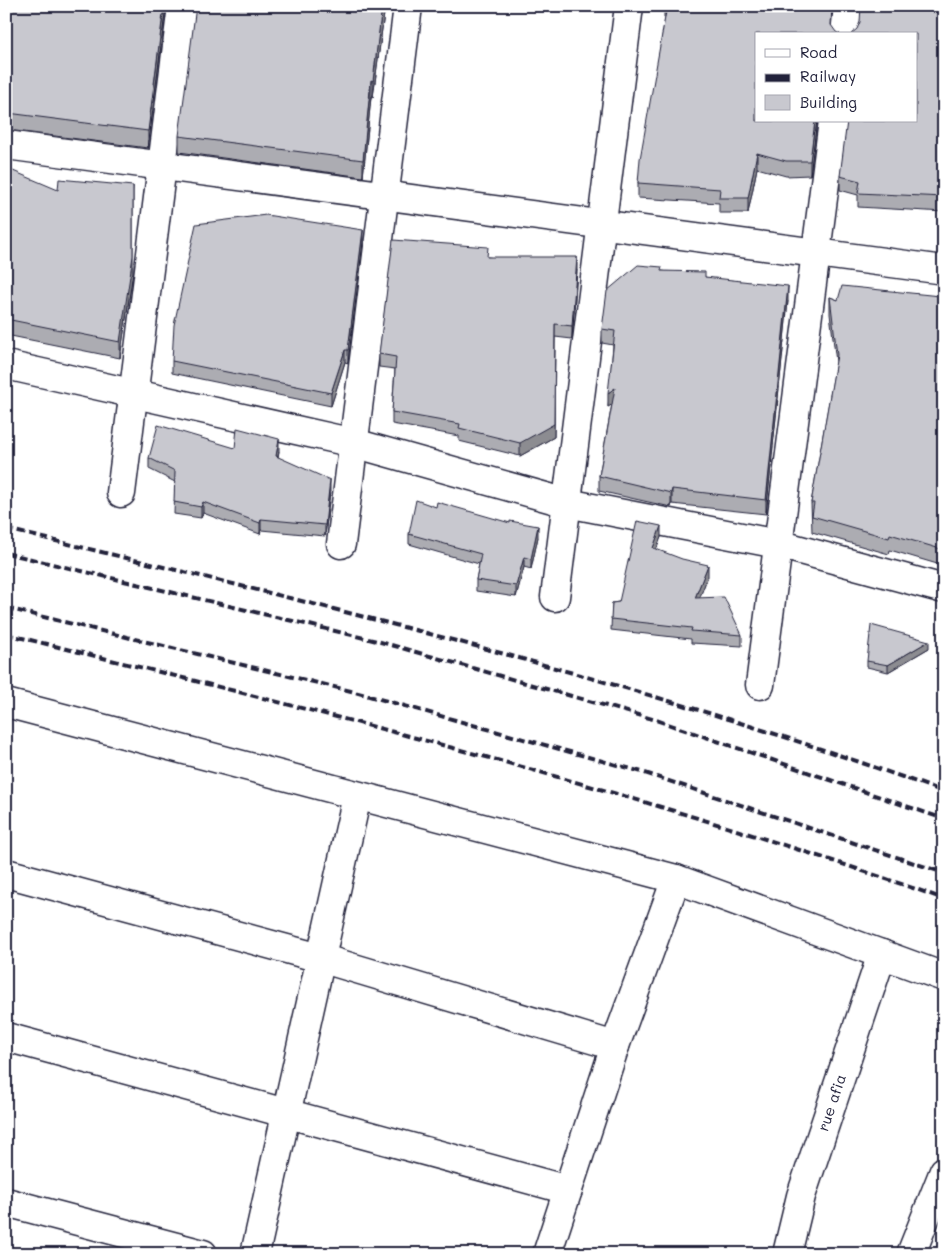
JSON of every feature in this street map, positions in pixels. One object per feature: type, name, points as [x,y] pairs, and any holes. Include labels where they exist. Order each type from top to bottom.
[{"type":"street","points":[[121,493],[182,6]]},
{"type":"street","points":[[341,544],[408,6]]},
{"type":"street","points":[[555,597],[629,6]]},
{"type":"street","points":[[845,32],[848,6]]},
{"type":"street","points":[[760,685],[833,122]]},
{"type":"street","points":[[6,145],[944,270]]},
{"type":"street","points":[[6,365],[134,392],[354,443],[567,503],[778,544],[944,589]]},
{"type":"street","points":[[6,703],[676,879],[944,977]]},
{"type":"street","points":[[255,1254],[356,796]]},
{"type":"street","points":[[6,873],[320,958],[615,1046]]},
{"type":"street","points":[[547,1254],[615,1046],[676,879]]},
{"type":"street","name":"rue afia","points":[[787,1254],[801,1196],[882,954]]},
{"type":"street","points":[[6,1037],[568,1190]]},
{"type":"street","points":[[911,1254],[944,1171]]},
{"type":"street","points":[[6,1202],[204,1254]]},
{"type":"building","points":[[6,6],[164,6],[148,131],[6,113]]},
{"type":"building","points":[[196,6],[382,6],[373,81],[371,80],[363,160],[179,136]]},
{"type":"building","points":[[667,6],[832,6],[831,25],[836,32],[755,32],[755,122],[815,122],[810,161],[786,161],[757,153],[748,198],[719,198],[720,189],[638,183],[640,159]]},
{"type":"building","points":[[861,6],[944,6],[944,197],[858,193],[860,181],[840,176],[847,122],[918,122],[918,32],[853,32],[860,22]]},
{"type":"building","points":[[6,168],[58,190],[59,179],[133,186],[133,256],[120,342],[6,319]]},
{"type":"building","points":[[266,215],[363,230],[348,350],[345,350],[331,393],[172,361],[174,325],[196,224]]},
{"type":"building","points":[[393,240],[488,247],[487,257],[577,257],[572,326],[555,324],[554,424],[520,443],[459,428],[460,424],[392,412],[396,357],[379,354]]},
{"type":"building","points":[[638,265],[662,267],[661,271],[705,272],[705,277],[788,286],[766,500],[672,489],[671,493],[599,476],[615,388],[608,393],[615,331],[602,329],[607,291]]},
{"type":"building","points":[[842,286],[940,296],[941,293],[944,293],[944,550],[890,534],[889,538],[812,516],[814,503],[811,503],[837,355],[830,297],[838,300]]},
{"type":"building","points":[[158,425],[235,448],[237,428],[279,439],[276,456],[330,480],[325,525],[261,519],[260,523],[203,502],[201,507],[174,502],[175,471],[149,458]]},
{"type":"building","points":[[416,500],[436,507],[437,502],[510,523],[510,521],[538,526],[531,559],[524,557],[516,586],[476,580],[481,554],[409,534]]},
{"type":"building","points":[[637,521],[661,526],[653,548],[682,559],[708,565],[695,598],[724,597],[742,635],[691,631],[692,628],[611,619],[612,603],[619,602]]},
{"type":"building","points":[[871,625],[929,641],[888,665],[867,661]]},
{"type":"railway","points":[[6,529],[243,586],[479,647],[713,714],[944,792]]},
{"type":"railway","points":[[6,553],[377,641],[656,720],[944,819]]},
{"type":"railway","points":[[6,608],[351,691],[642,772],[944,873]]},
{"type":"railway","points":[[6,634],[361,723],[596,788],[829,860],[944,899]]}]
